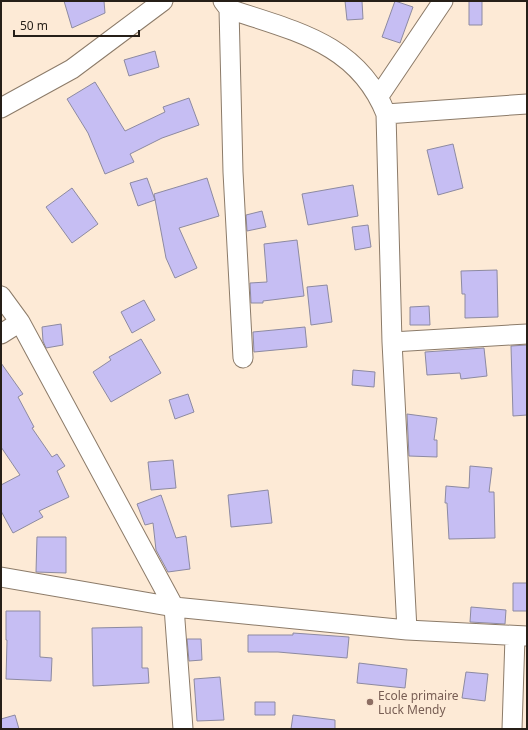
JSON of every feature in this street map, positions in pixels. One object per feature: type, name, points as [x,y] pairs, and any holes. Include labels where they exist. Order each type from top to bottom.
[{"type":"street","points":[[1,108],[72,70],[163,1]]},
{"type":"street","points":[[379,96],[443,1]]},
{"type":"street","points":[[243,358],[226,5],[298,31],[346,58],[364,74],[379,96],[386,114],[392,342],[406,630]]},
{"type":"street","points":[[386,114],[527,104]]},
{"type":"street","points":[[1,296],[20,322],[174,607],[184,729]]},
{"type":"street","points":[[1,334],[20,322]]},
{"type":"street","points":[[392,342],[527,334]]},
{"type":"street","points":[[1,577],[174,607],[406,630],[521,637],[512,729]]},
{"type":"building","points":[[64,1],[104,1],[105,13],[72,28]]},
{"type":"building","points":[[345,1],[362,1],[363,19],[347,20]]},
{"type":"building","points":[[395,1],[413,7],[400,43],[382,37]]},
{"type":"building","points":[[469,1],[482,1],[482,25],[469,25]]},
{"type":"building","points":[[155,51],[159,67],[129,76],[124,60]]},
{"type":"building","points":[[95,82],[125,131],[165,112],[163,107],[189,98],[199,125],[162,138],[130,154],[134,162],[105,174],[88,133],[67,99]]},
{"type":"building","points":[[453,144],[463,188],[438,195],[427,150]]},
{"type":"building","points":[[147,178],[155,200],[138,206],[130,183]]},
{"type":"building","points":[[207,178],[219,216],[179,228],[197,268],[175,278],[166,258],[154,194]]},
{"type":"building","points":[[353,185],[358,216],[308,225],[302,194]]},
{"type":"building","points":[[72,188],[98,224],[72,243],[46,207]]},
{"type":"building","points":[[262,211],[266,227],[247,231],[246,215]]},
{"type":"building","points":[[368,225],[371,247],[355,250],[352,227]]},
{"type":"building","points":[[297,240],[304,296],[263,301],[263,303],[251,303],[250,283],[267,282],[264,244]]},
{"type":"building","points":[[497,270],[498,317],[465,318],[465,294],[462,294],[461,271]]},
{"type":"building","points":[[327,285],[332,322],[311,325],[307,287]]},
{"type":"building","points":[[144,300],[155,320],[132,333],[121,312]]},
{"type":"building","points":[[429,306],[430,325],[410,325],[410,307]]},
{"type":"building","points":[[61,324],[63,345],[46,348],[43,341],[42,327]]},
{"type":"building","points":[[305,327],[307,347],[254,352],[253,332]]},
{"type":"building","points":[[141,339],[161,373],[111,402],[93,372],[111,360],[109,357]]},
{"type":"building","points":[[527,345],[527,415],[513,416],[511,346]]},
{"type":"building","points":[[484,348],[487,376],[461,379],[460,373],[427,375],[425,352]]},
{"type":"building","points":[[1,363],[23,394],[18,397],[34,427],[32,428],[52,457],[57,454],[65,466],[57,471],[69,497],[39,511],[43,517],[13,533],[1,511],[1,485],[20,475],[1,447]]},
{"type":"building","points":[[353,370],[375,372],[374,387],[352,385]]},
{"type":"building","points":[[188,394],[194,412],[175,419],[169,400]]},
{"type":"building","points":[[407,414],[437,418],[434,440],[437,440],[437,457],[409,456]]},
{"type":"building","points":[[173,460],[176,488],[151,490],[148,462]]},
{"type":"building","points":[[470,466],[492,468],[489,492],[494,492],[495,538],[449,539],[447,503],[445,503],[446,486],[469,488]]},
{"type":"building","points":[[268,490],[272,523],[231,527],[228,495]]},
{"type":"building","points":[[161,495],[176,538],[186,536],[190,569],[168,572],[156,550],[153,523],[145,525],[137,504]]},
{"type":"building","points":[[37,537],[66,537],[66,573],[36,572]]},
{"type":"building","points":[[513,583],[527,583],[527,611],[513,611]]},
{"type":"building","points":[[471,607],[506,610],[505,624],[470,622]]},
{"type":"building","points":[[6,611],[40,611],[40,657],[52,658],[51,681],[6,679]]},
{"type":"building","points":[[142,627],[142,668],[148,668],[149,683],[93,686],[92,628]]},
{"type":"building","points":[[293,633],[349,637],[347,658],[278,652],[248,652],[248,635],[293,635]]},
{"type":"building","points":[[187,639],[201,639],[202,660],[189,661]]},
{"type":"building","points":[[359,663],[407,669],[405,688],[357,683]]},
{"type":"building","points":[[466,672],[488,674],[485,701],[462,698]]},
{"type":"building","points":[[220,677],[224,720],[197,721],[194,679]]},
{"type":"building","points":[[255,702],[275,702],[275,715],[255,715]]},
{"type":"building","points":[[15,715],[19,729],[1,729],[1,719]]},
{"type":"building","points":[[293,715],[335,720],[335,729],[291,729]]},
{"type":"place","name":"Ecole primaire Luck Mendy","points":[[370,702]]}]
